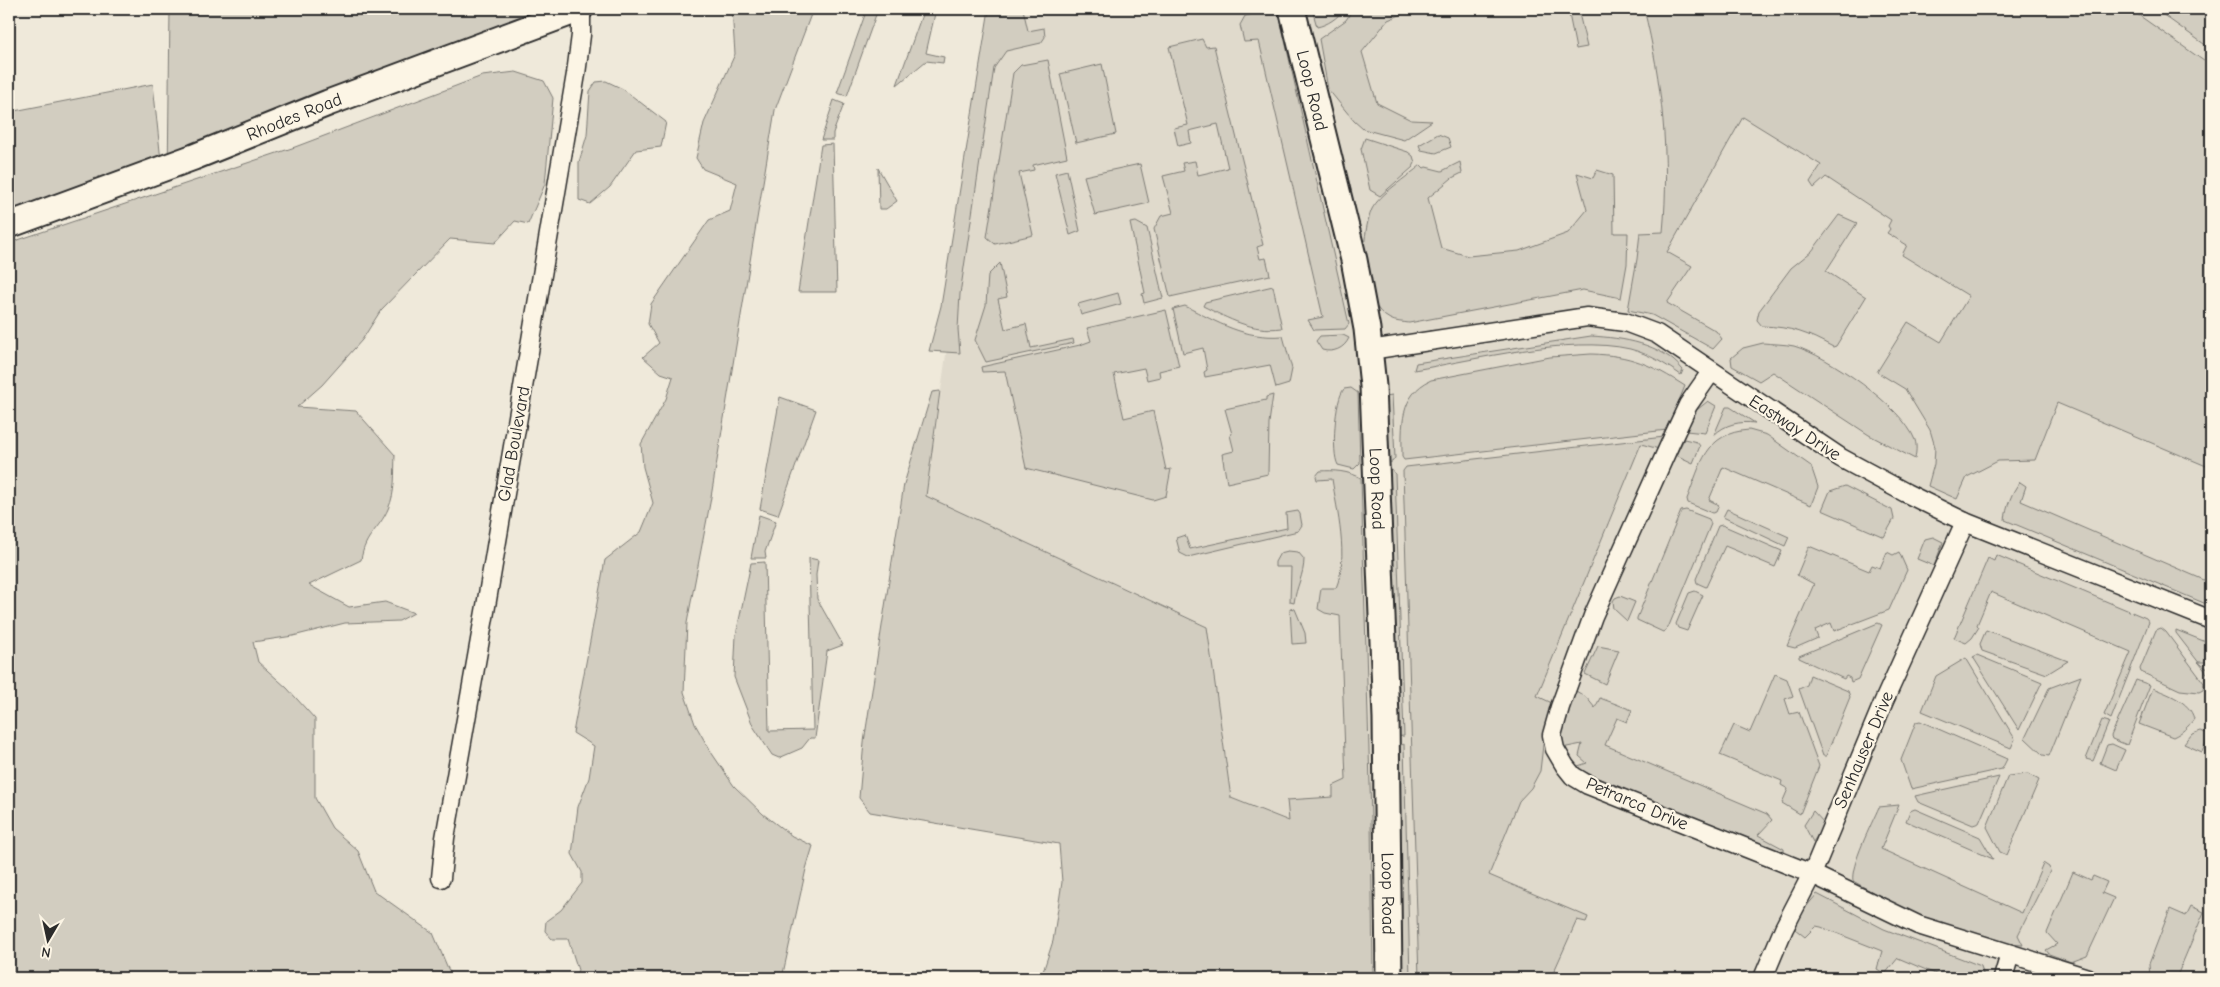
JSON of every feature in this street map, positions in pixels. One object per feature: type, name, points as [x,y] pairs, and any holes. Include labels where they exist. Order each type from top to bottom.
[{"type":"street","name":"Rhodes Road","points":[[9,225],[194,157],[328,103],[581,9]]},
{"type":"street","name":"Glad Boulevard","points":[[441,878],[445,838],[576,74],[581,35],[581,9]]},
{"type":"street","name":"Loop Road","points":[[1292,9],[1338,190],[1354,260],[1370,350],[1374,395],[1385,698],[1390,978]]},
{"type":"street","name":"Eastway Drive","points":[[1370,350],[1587,317],[1625,322],[1657,334],[1841,458],[1965,522],[2211,620]]},
{"type":"street","name":"Petrarca Drive","points":[[1711,372],[1688,405],[1593,616],[1560,707],[1552,735],[1555,749],[1564,766],[1573,776],[1588,786],[1812,874],[1902,918],[2088,978]]},
{"type":"street","name":"Senhauser Drive","points":[[1763,978],[1784,928],[1812,874],[1884,701],[1965,522]]},
{"type":"street","points":[[2003,978],[2010,954]]},
{"type":"shaded area","points":[[170,9],[539,9],[460,55],[168,179]]},
{"type":"shaded area","points":[[732,9],[813,9],[775,110],[710,503],[687,623],[684,692],[695,724],[734,786],[763,814],[792,836],[813,846],[806,869],[782,978],[574,978],[578,970],[568,939],[552,939],[545,931],[546,921],[561,910],[582,883],[582,872],[572,854],[578,807],[589,778],[594,746],[573,733],[605,560],[641,532],[653,503],[643,467],[641,444],[666,399],[673,377],[661,373],[643,357],[659,343],[648,324],[651,304],[709,220],[730,211],[737,183],[703,169],[696,158],[704,123],[735,54]]},
{"type":"shaded area","points":[[867,9],[878,9],[847,96],[837,93]]},
{"type":"shaded area","points":[[924,9],[936,9],[926,53],[944,57],[943,63],[926,61],[897,85]]},
{"type":"shaded area","points":[[989,9],[1023,9],[1028,31],[1044,28],[1045,37],[1041,43],[1006,51],[994,68],[960,294],[958,329],[960,353],[929,351],[941,306]]},
{"type":"shaded area","points":[[995,9],[2211,9],[2211,978],[1389,978],[1387,848],[1353,861],[1290,821],[1231,798],[1207,627],[926,496]]},
{"type":"shaded area","points":[[1312,9],[1344,9],[1332,21],[1317,27]]},
{"type":"shaded area","points":[[1353,9],[1414,9],[1388,20],[1362,52],[1377,103],[1411,120],[1432,121],[1404,140],[1363,129],[1354,121],[1328,89],[1319,39],[1346,20]]},
{"type":"shaded area","points":[[1568,9],[1578,9],[1587,47],[1576,49]]},
{"type":"shaded area","points":[[1644,9],[2130,9],[2211,66],[2211,468],[2057,403],[2035,460],[1998,461],[1967,477],[1957,499],[1928,486],[1934,464],[1935,447],[1930,430],[1905,389],[1877,372],[1908,322],[1941,342],[1969,296],[1902,255],[1907,245],[1887,233],[1890,229],[1888,226],[1891,220],[1826,177],[1814,188],[1810,182],[1821,165],[1743,117],[1667,252],[1692,266],[1667,303],[1716,331],[1722,339],[1713,349],[1652,315],[1628,310],[1640,233],[1663,232],[1665,204],[1665,147],[1660,91]]},
{"type":"shaded area","points":[[2155,9],[2197,9],[2211,20],[2211,49]]},
{"type":"shaded area","points":[[1270,10],[1279,14],[1349,324],[1345,329],[1314,330],[1308,320],[1323,317],[1259,41],[1244,42],[1240,25],[1245,16]]},
{"type":"shaded area","points":[[1202,39],[1206,47],[1214,46],[1263,245],[1257,247],[1260,259],[1266,258],[1270,275],[1170,297],[1154,229],[1161,216],[1173,213],[1163,176],[1184,171],[1182,163],[1195,161],[1198,175],[1228,168],[1218,124],[1189,131],[1191,143],[1178,146],[1174,128],[1188,125],[1169,47]]},
{"type":"shaded area","points":[[1048,60],[1067,157],[1033,165],[1034,170],[1019,173],[1033,235],[995,244],[987,237],[1013,73],[1021,65]]},
{"type":"shaded area","points":[[1102,64],[1116,134],[1076,143],[1060,74]]},
{"type":"shaded area","points":[[516,72],[544,81],[553,98],[545,184],[528,224],[515,221],[495,243],[450,239],[381,310],[362,340],[322,385],[297,407],[356,411],[395,455],[391,503],[369,538],[361,560],[309,585],[349,607],[385,602],[414,613],[399,621],[345,623],[293,636],[253,642],[258,662],[287,688],[315,719],[315,798],[332,828],[358,851],[374,891],[433,933],[452,978],[9,978],[9,243],[295,147],[482,76]]},
{"type":"shaded area","points":[[606,81],[623,89],[666,122],[661,147],[636,150],[610,187],[590,204],[579,200],[579,162],[587,135],[590,91],[596,82]]},
{"type":"shaded area","points":[[153,84],[161,161],[9,213],[9,112]]},
{"type":"shaded area","points":[[834,100],[844,104],[833,133],[833,140],[821,140]]},
{"type":"shaded area","points":[[1438,134],[1448,138],[1451,147],[1436,153],[1421,150],[1419,145]]},
{"type":"shaded area","points":[[1365,138],[1408,152],[1413,156],[1415,163],[1413,167],[1380,196],[1370,190],[1361,149]]},
{"type":"shaded area","points":[[833,144],[837,292],[798,292],[821,145]]},
{"type":"shaded area","points":[[1460,162],[1462,173],[1452,178],[1428,198],[1441,248],[1468,256],[1519,251],[1568,233],[1587,210],[1577,173],[1593,178],[1597,170],[1613,175],[1614,233],[1628,233],[1627,264],[1621,298],[1583,290],[1409,323],[1392,320],[1380,311],[1372,299],[1365,268],[1365,235],[1372,209],[1387,192],[1421,165],[1424,168],[1442,171]]},
{"type":"shaded area","points":[[1140,164],[1149,203],[1095,215],[1084,176]]},
{"type":"shaded area","points":[[878,168],[897,201],[886,209],[879,209]]},
{"type":"shaded area","points":[[1067,170],[1080,231],[1070,235],[1055,173]]},
{"type":"shaded area","points":[[1839,215],[1857,223],[1826,271],[1866,297],[1836,346],[1833,347],[1807,334],[1791,329],[1762,326],[1757,320],[1759,311],[1791,268],[1812,251]]},
{"type":"shaded area","points":[[1136,222],[1147,228],[1163,298],[1144,303],[1142,294],[1145,293],[1130,223]]},
{"type":"shaded area","points":[[1000,263],[1007,297],[998,299],[1005,329],[1026,324],[1031,348],[1073,339],[1074,343],[986,362],[975,340],[986,305],[988,275]]},
{"type":"shaded area","points":[[1273,286],[1282,328],[1271,329],[1251,326],[1232,320],[1203,306],[1205,302]]},
{"type":"shaded area","points":[[1118,293],[1121,304],[1081,315],[1078,304]]},
{"type":"shaded area","points":[[1185,306],[1221,324],[1244,332],[1256,335],[1283,336],[1292,369],[1289,384],[1276,388],[1270,365],[1205,377],[1204,372],[1207,370],[1203,348],[1183,353],[1173,309]]},
{"type":"shaded area","points":[[1166,310],[1179,366],[1159,371],[1160,377],[1147,380],[1144,368],[1114,374],[1124,418],[1153,411],[1166,470],[1171,469],[1166,496],[1153,500],[1026,468],[1005,371],[982,372],[981,367],[1080,345],[1091,341],[1087,328]]},
{"type":"shaded area","points":[[1343,335],[1349,338],[1347,342],[1334,350],[1322,350],[1316,341],[1320,336]]},
{"type":"shaded area","points":[[1591,336],[1616,338],[1653,348],[1674,361],[1683,370],[1681,375],[1644,354],[1630,349],[1606,345],[1580,345],[1522,350],[1414,370],[1416,363]]},
{"type":"shaded area","points":[[1763,343],[1794,346],[1825,360],[1862,384],[1895,412],[1907,427],[1916,442],[1915,459],[1869,435],[1773,372],[1759,381],[1732,366],[1731,358],[1743,348]]},
{"type":"shaded area","points":[[1591,354],[1618,356],[1641,362],[1685,386],[1667,430],[1404,460],[1402,457],[1404,412],[1413,394],[1431,380],[1550,357]]},
{"type":"shaded area","points":[[1351,388],[1358,393],[1360,463],[1354,469],[1338,465],[1334,438],[1338,403],[1344,389]]},
{"type":"shaded area","points":[[940,391],[926,496],[1207,627],[1231,798],[1289,821],[1287,800],[1333,797],[1333,786],[1346,780],[1340,616],[1325,613],[1318,609],[1321,588],[1336,588],[1340,576],[1342,562],[1341,534],[1332,479],[1317,480],[1316,476],[1320,471],[1330,471],[1346,472],[1361,478],[1371,818],[1373,978],[1041,978],[1053,941],[1062,882],[1059,844],[870,812],[859,798],[864,742],[904,484],[932,392]]},
{"type":"shaded area","points":[[1273,395],[1269,423],[1268,474],[1227,483],[1222,454],[1234,451],[1230,435],[1232,434],[1225,409],[1266,400],[1266,397]]},
{"type":"shaded area","points":[[1392,395],[1395,458],[1392,462],[1385,463],[1383,408],[1386,396]]},
{"type":"shaded area","points":[[780,397],[816,410],[778,515],[760,509]]},
{"type":"shaded area","points":[[1708,401],[1716,406],[1705,433],[1686,431],[1693,413]]},
{"type":"shaded area","points":[[1726,407],[1730,407],[1755,423],[1733,424],[1723,428],[1714,435]]},
{"type":"shaded area","points":[[1749,430],[1767,435],[1811,466],[1818,487],[1811,505],[1723,467],[1709,500],[1719,505],[1716,512],[1712,513],[1688,503],[1687,499],[1707,452],[1723,437],[1734,432]]},
{"type":"shaded area","points":[[1664,437],[1659,449],[1641,444],[1537,696],[1552,703],[1545,728],[1540,771],[1531,788],[1519,801],[1489,875],[1588,917],[1586,922],[1577,920],[1551,978],[1419,978],[1403,471],[1406,467]]},
{"type":"shaded area","points":[[1684,439],[1697,442],[1700,446],[1693,463],[1676,455]]},
{"type":"shaded area","points":[[1392,470],[1395,474],[1404,736],[1393,737],[1385,471]]},
{"type":"shaded area","points":[[2020,482],[2026,486],[2021,501],[2211,583],[2211,606],[2005,520],[2010,500]]},
{"type":"shaded area","points":[[1845,486],[1892,510],[1894,519],[1884,537],[1822,510],[1830,491]]},
{"type":"shaded area","points":[[1727,509],[1789,537],[1785,546],[1723,517]]},
{"type":"shaded area","points":[[1686,510],[1709,519],[1711,524],[1668,628],[1663,632],[1637,620],[1637,618],[1681,511]]},
{"type":"shaded area","points":[[1298,511],[1302,525],[1298,531],[1188,557],[1180,553],[1176,538],[1185,535],[1190,549],[1287,528],[1286,513]]},
{"type":"shaded area","points":[[759,515],[776,521],[765,552],[766,558],[751,558]]},
{"type":"shaded area","points":[[1722,525],[1782,551],[1775,567],[1725,546],[1706,587],[1697,583],[1696,579],[1718,526]]},
{"type":"shaded area","points":[[1933,537],[1943,542],[1934,566],[1917,559],[1925,539]]},
{"type":"shaded area","points":[[1809,546],[1869,571],[1872,565],[1880,568],[1887,552],[1893,555],[1899,552],[1907,570],[1889,610],[1834,631],[1831,623],[1815,630],[1818,638],[1795,648],[1787,646],[1814,584],[1797,575]]},
{"type":"shaded area","points":[[1288,551],[1298,552],[1304,559],[1294,603],[1290,602],[1291,567],[1275,567],[1275,562],[1280,553]]},
{"type":"shaded area","points":[[1996,555],[2146,618],[2149,622],[2111,719],[2104,715],[2131,652],[1991,592],[1977,625],[1979,627],[1972,638],[1966,643],[1954,638],[1988,558],[1994,561]]},
{"type":"shaded area","points":[[809,558],[818,560],[816,575],[817,599],[843,645],[827,651],[815,738],[810,738],[802,748],[779,758],[772,755],[753,726],[734,677],[736,635],[751,563],[765,562],[769,731],[813,730]]},
{"type":"shaded area","points":[[1695,591],[1703,595],[1687,631],[1678,628],[1676,624],[1689,593]]},
{"type":"shaded area","points":[[1620,596],[1635,602],[1627,621],[1614,609],[1613,601]]},
{"type":"shaded area","points":[[1290,608],[1295,609],[1305,633],[1306,643],[1292,644]]},
{"type":"shaded area","points":[[1878,623],[1882,625],[1858,679],[1851,682],[1850,678],[1846,676],[1844,679],[1799,658],[1799,656]]},
{"type":"shaded area","points":[[2161,628],[2204,683],[2203,690],[2199,692],[2180,690],[2141,672],[2140,669],[2156,630]]},
{"type":"shaded area","points":[[1986,630],[2068,661],[2047,674],[1982,651],[1980,644]]},
{"type":"shaded area","points":[[2176,630],[2211,644],[2211,662],[2198,662],[2176,633]]},
{"type":"shaded area","points":[[1598,646],[1619,650],[1605,684],[1585,674]]},
{"type":"shaded area","points":[[1977,655],[2042,682],[2019,730],[1973,657]]},
{"type":"shaded area","points":[[1966,658],[2015,739],[2011,748],[1922,711],[1936,676]]},
{"type":"shaded area","points":[[2199,663],[2211,669],[2211,677],[2210,677]]},
{"type":"shaded area","points":[[1775,674],[1787,679],[1793,696],[1785,699],[1790,714],[1799,712],[1819,766],[1800,814],[1782,803],[1788,789],[1781,785],[1782,781],[1720,755],[1734,725],[1750,732]]},
{"type":"shaded area","points":[[1810,675],[1848,691],[1850,697],[1826,756],[1823,756],[1799,689],[1807,685]]},
{"type":"shaded area","points":[[2081,676],[2049,756],[2043,755],[2025,738],[2049,688]]},
{"type":"shaded area","points":[[2136,680],[2150,685],[2127,745],[2112,739],[2111,736]]},
{"type":"shaded area","points":[[2153,688],[2177,699],[2188,707],[2192,713],[2194,719],[2185,730],[2173,737],[2139,724]]},
{"type":"shaded area","points":[[1576,691],[1586,697],[1595,708],[1600,698],[1632,710],[1627,722],[1617,718],[1605,745],[1767,814],[1772,820],[1758,835],[1784,849],[1784,853],[1767,850],[1625,791],[1575,767],[1587,763],[1579,756],[1582,744],[1562,748],[1562,725]]},
{"type":"shaded area","points":[[2102,720],[2109,722],[2093,761],[2086,759]]},
{"type":"shaded area","points":[[1920,721],[2007,759],[2002,769],[1911,789],[1901,760],[1916,722]]},
{"type":"shaded area","points":[[2200,731],[2210,734],[2202,752],[2184,744],[2192,734]]},
{"type":"shaded area","points":[[1404,744],[1410,978],[1400,978],[1395,746]]},
{"type":"shaded area","points":[[2112,744],[2125,750],[2116,770],[2100,763],[2107,745]]},
{"type":"shaded area","points":[[2028,774],[2039,780],[2007,855],[2000,852],[1987,827],[2008,776]]},
{"type":"shaded area","points":[[1999,777],[1979,823],[1973,825],[1918,802],[1915,796]]},
{"type":"shaded area","points":[[1899,805],[1881,849],[2022,913],[2043,863],[2049,867],[2050,871],[2018,935],[2023,945],[1980,938],[1935,923],[1853,881],[1858,855],[1879,807]]},
{"type":"shaded area","points":[[1915,809],[1980,837],[1993,859],[1906,821],[1910,811]]},
{"type":"shaded area","points":[[1813,811],[1825,824],[1813,842],[1804,825]]},
{"type":"shaded area","points":[[2073,872],[2091,880],[2093,876],[2107,882],[2102,893],[2114,898],[2087,956],[2071,962],[2049,954],[2046,950],[2057,944],[2047,933]]},
{"type":"shaded area","points":[[1817,894],[1884,929],[1981,966],[1984,978],[1945,978],[1898,958],[1885,974],[1877,969],[1882,951],[1816,926],[1805,937],[1795,929],[1800,914]]},
{"type":"shaded area","points":[[2191,906],[2204,912],[2177,976],[2173,978],[2150,978],[2149,964],[2170,909],[2186,916]]}]
